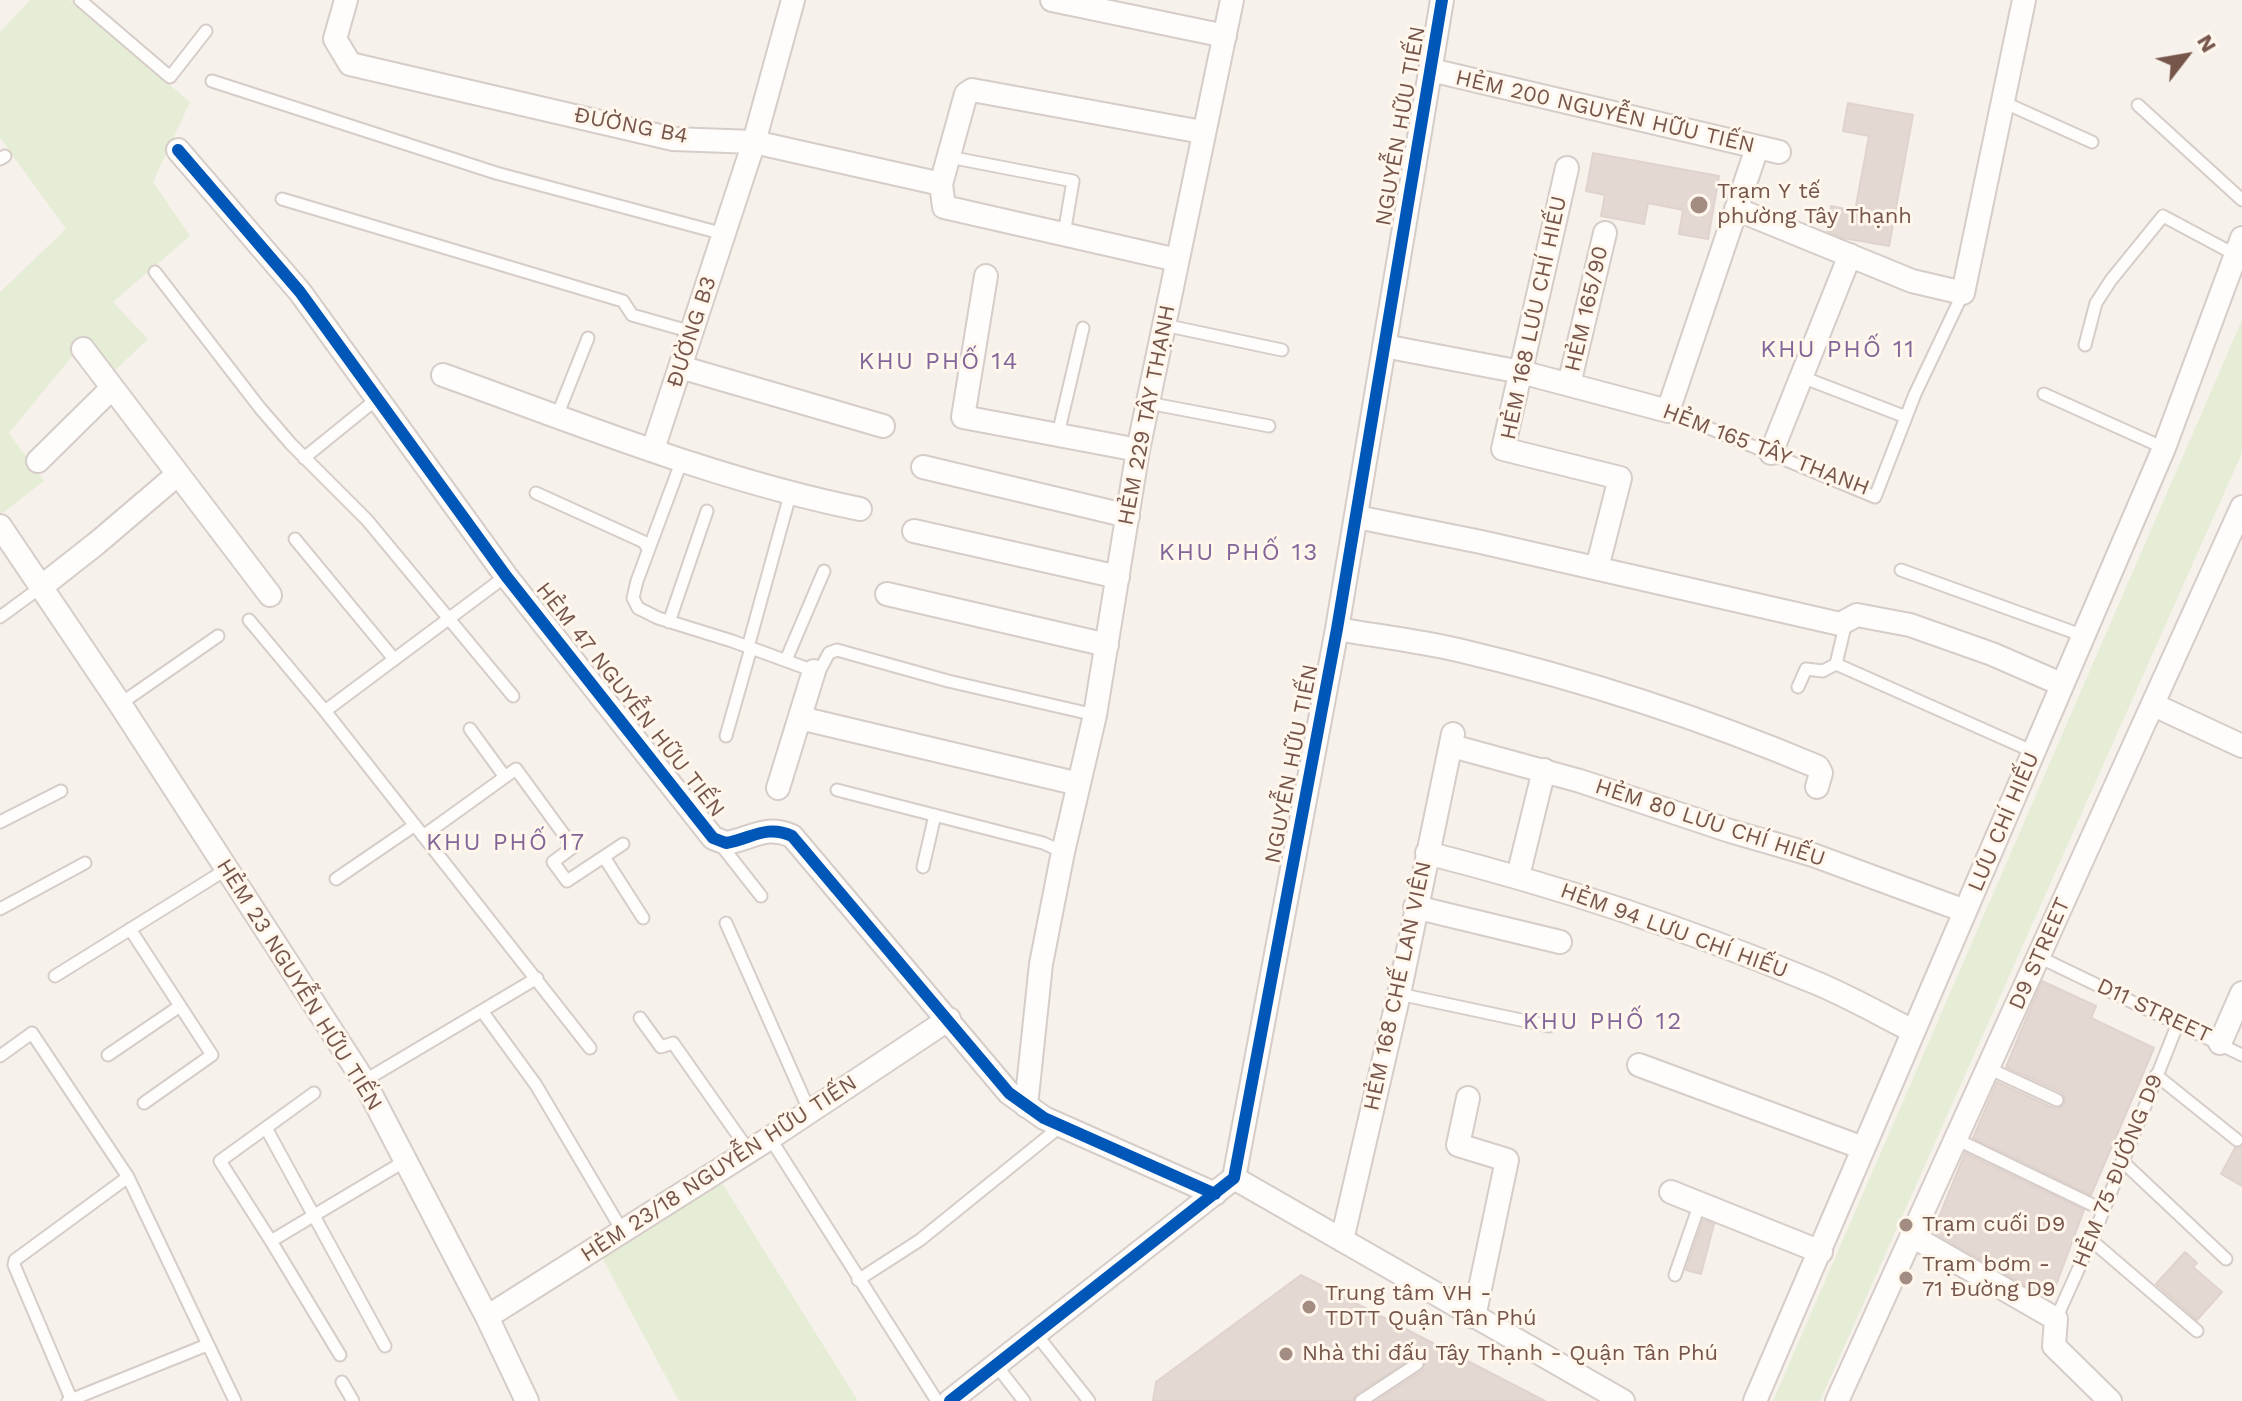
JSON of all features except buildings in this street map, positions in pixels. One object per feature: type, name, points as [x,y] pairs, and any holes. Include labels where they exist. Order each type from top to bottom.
[{"type":"street","name":"ĐƯỜNG B4","points":[[346,0],[335,39],[350,64],[673,139],[754,142],[941,184]]},
{"type":"street","name":"ĐƯỜNG B3","points":[[653,449],[754,142],[793,0]]},
{"type":"street","points":[[1052,0],[1225,36]]},
{"type":"street","name":"HẺM 229 TÂY THẠNH","points":[[1026,1106],[1041,964],[1095,715],[1138,450],[1232,0]]},
{"type":"street","name":"NGUYỄN HỮU TIẾN","points":[[1234,1178],[1357,517],[1442,0]]},
{"type":"street","name":"HẺM 165 TÂY THẠNH","points":[[1963,293],[2024,0]]},
{"type":"street","name":"HẺM 200 NGUYỄN HỮU TIẾN","points":[[1431,70],[1768,150],[1736,209]]},
{"type":"street","points":[[1177,260],[944,207],[941,184],[966,94],[974,90],[1202,132]]},
{"type":"street","name":"HẺM 47 NGUYỄN HỮU TIẾN","points":[[178,150],[300,292],[506,576],[718,841],[732,842],[764,830],[782,831],[792,836],[996,1078],[1026,1106],[1061,1126],[1215,1194]]},
{"type":"street","name":"HẺM 168 LƯU CHÍ HIẾU","points":[[1567,168],[1503,449],[1620,478],[1597,568]]},
{"type":"street","points":[[1668,411],[1736,209],[1912,281],[1963,293]]},
{"type":"street","name":"HẺM 165/90","points":[[1569,384],[1605,233]]},
{"type":"street","name":"LƯU CHÍ HIẾU","points":[[1755,1401],[2164,448],[2238,246]]},
{"type":"street","points":[[1771,453],[1850,255]]},
{"type":"street","points":[[986,276],[963,417],[1138,450]]},
{"type":"street","name":"HẺM 165 TÂY THẠNH","points":[[1384,346],[1521,372],[1668,411]]},
{"type":"street","points":[[83,349],[270,595]]},
{"type":"street","points":[[680,367],[883,426]]},
{"type":"street","points":[[443,375],[790,495],[860,509]]},
{"type":"street","points":[[38,461],[112,388]]},
{"type":"street","points":[[923,467],[1128,516]]},
{"type":"street","points":[[41,587],[178,474]]},
{"type":"street","name":"D9 STREET","points":[[1837,1401],[2242,507]]},
{"type":"street","points":[[1357,517],[1481,542],[1840,624],[1857,615],[1910,625],[1992,654],[2061,684]]},
{"type":"street","name":"HẺM 23 NGUYỄN HỮU TIẾN","points":[[0,526],[120,704],[364,1081],[487,1317],[527,1401]]},
{"type":"street","points":[[914,531],[1118,577]]},
{"type":"street","points":[[887,594],[1107,645]]},
{"type":"street","points":[[1337,629],[1457,650],[1649,702],[1744,735],[1818,767],[1821,773],[1817,787]]},
{"type":"street","points":[[778,788],[814,671]]},
{"type":"street","points":[[2154,705],[2242,746]]},
{"type":"street","points":[[800,718],[1079,784]]},
{"type":"street","name":"HẺM 80 LƯU CHÍ HIẾU","points":[[1452,738],[1730,831],[1813,855],[1965,911]]},
{"type":"street","name":"HẺM 168 CHẾ LAN VIÊN","points":[[1342,1240],[1399,994],[1452,738]]},
{"type":"street","points":[[1518,876],[1544,770]]},
{"type":"street","name":"HẺM 94 LƯU CHÍ HIẾU","points":[[1427,853],[1518,876],[1616,906],[1812,980],[1913,1031]]},
{"type":"street","points":[[1415,907],[1560,942]]},
{"type":"street","name":"D11 STREET","points":[[2220,1043],[2242,993]]},
{"type":"street","name":"HẺM 23/18 NGUYỄN HỮU TIẾN","points":[[487,1317],[770,1138],[949,1019]]},
{"type":"street","points":[[1639,1065],[1863,1148]]},
{"type":"street","points":[[1468,1098],[1458,1145],[1507,1160],[1474,1317]]},
{"type":"street","points":[[950,1401],[1234,1178],[1623,1401]]},
{"type":"street","points":[[1671,1192],[1821,1252]]},
{"type":"street","points":[[1912,1236],[2056,1319],[2054,1346],[2110,1401]]},
{"type":"lane","points":[[80,0],[170,77],[206,31]]},
{"type":"lane","points":[[212,81],[496,173],[724,234]]},
{"type":"lane","points":[[2003,102],[2092,142]]},
{"type":"lane","points":[[2138,105],[2242,200]]},
{"type":"lane","points":[[949,157],[1073,181],[1064,234]]},
{"type":"lane","points":[[282,199],[623,301],[632,315],[692,332]]},
{"type":"lane","points":[[2085,345],[2096,303],[2163,216],[2238,246]]},
{"type":"lane","points":[[155,272],[260,408],[304,458],[367,520],[513,696]]},
{"type":"lane","name":"HẺM 165 TÂY THẠNH","points":[[1668,411],[1875,497],[1906,417],[1963,293]]},
{"type":"lane","points":[[1164,325],[1282,350]]},
{"type":"lane","points":[[1058,434],[1083,328]]},
{"type":"lane","points":[[557,416],[588,338]]},
{"type":"lane","points":[[1802,377],[1906,417]]},
{"type":"lane","points":[[2044,394],[2164,448]]},
{"type":"lane","points":[[304,458],[378,398]]},
{"type":"lane","points":[[1148,403],[1269,426]]},
{"type":"lane","points":[[682,460],[637,581],[633,602],[638,608],[669,622],[814,671],[820,670],[829,653],[837,650],[948,681],[1095,715]]},
{"type":"lane","points":[[536,493],[644,542],[648,549]]},
{"type":"lane","points":[[726,736],[790,495]]},
{"type":"lane","points":[[669,622],[707,511]]},
{"type":"lane","points":[[295,539],[394,659]]},
{"type":"lane","points":[[1901,570],[2084,636]]},
{"type":"lane","points":[[786,660],[824,571]]},
{"type":"lane","points":[[325,711],[506,576]]},
{"type":"lane","points":[[0,617],[41,587]]},
{"type":"lane","points":[[249,620],[325,711],[590,1048]]},
{"type":"lane","points":[[1798,687],[1806,669],[1823,671],[1836,664],[1846,621]]},
{"type":"lane","points":[[120,704],[218,636]]},
{"type":"lane","points":[[1836,664],[2034,752]]},
{"type":"lane","points":[[470,729],[505,777]]},
{"type":"lane","points":[[423,836],[516,769],[573,847],[553,862],[567,881],[623,844]]},
{"type":"lane","points":[[837,790],[1043,843],[1066,842]]},
{"type":"lane","points":[[0,822],[61,791]]},
{"type":"lane","points":[[923,867],[935,815]]},
{"type":"lane","points":[[336,879],[415,825]]},
{"type":"lane","points":[[718,841],[761,896]]},
{"type":"lane","points":[[604,857],[643,918]]},
{"type":"lane","points":[[0,909],[85,863]]},
{"type":"lane","points":[[55,976],[227,869]]},
{"type":"lane","points":[[726,923],[810,1112]]},
{"type":"lane","points":[[130,929],[212,1055],[144,1103]]},
{"type":"lane","name":"D11 STREET","points":[[2039,957],[2220,1043]]},
{"type":"lane","points":[[364,1081],[537,978]]},
{"type":"lane","points":[[1399,994],[1549,1026]]},
{"type":"lane","points":[[108,1055],[180,1006]]},
{"type":"lane","points":[[482,1011],[536,1085],[623,1232]]},
{"type":"lane","points":[[640,1018],[661,1047],[673,1043],[749,1151]]},
{"type":"lane","name":"HẺM 75 ĐƯỜNG D9","points":[[2056,1319],[2178,1023]]},
{"type":"lane","points":[[0,1056],[32,1033],[128,1177],[235,1401]]},
{"type":"lane","points":[[2220,1043],[2242,1055]]},
{"type":"lane","points":[[1988,1068],[2057,1100]]},
{"type":"lane","points":[[2156,1075],[2237,1140]]},
{"type":"lane","points":[[314,1093],[220,1161],[340,1355]]},
{"type":"lane","points":[[858,1280],[920,1240],[1061,1126]]},
{"type":"lane","points":[[266,1128],[385,1346]]},
{"type":"lane","points":[[770,1138],[937,1401]]},
{"type":"lane","points":[[1956,1139],[2103,1210]]},
{"type":"lane","points":[[271,1241],[405,1161]]},
{"type":"lane","points":[[2122,1161],[2226,1259]]},
{"type":"lane","points":[[128,1177],[15,1260],[14,1265],[70,1401],[207,1345]]},
{"type":"lane","points":[[1675,1275],[1700,1203]]},
{"type":"lane","points":[[2091,1240],[2197,1331]]},
{"type":"lane","points":[[1036,1334],[1089,1401]]},
{"type":"lane","points":[[1361,1401],[1417,1364]]},
{"type":"lane","points":[[996,1365],[1024,1401]]},
{"type":"lane","points":[[342,1382],[353,1401]]},
{"type":"green space","points":[[30,0],[70,0],[190,102],[153,182],[190,236],[113,302],[148,339],[110,375],[84,342],[9,433],[44,481],[0,515],[0,292],[66,229],[0,138],[0,32]]},
{"type":"green space","points":[[2242,320],[2242,453],[1820,1401],[1773,1401]]},
{"type":"green space","points":[[719,1178],[858,1401],[679,1401],[600,1254]]},
{"type":"cycle path","points":[[950,1401],[1234,1178],[1337,629],[1442,0]]},
{"type":"cycle path","points":[[178,150],[300,292],[506,576],[713,838],[726,843],[774,831],[792,836],[1009,1093],[1044,1118],[1215,1194]]},
{"type":"place","name":"Trạm Y tế phường Tây Thạnh","points":[[1699,205]]},
{"type":"place","name":"Trạm cuối D9","points":[[1906,1225]]},
{"type":"place","name":"Trạm bơm - 71 Đường D9","points":[[1906,1278]]},
{"type":"place","name":"Trung tâm VH - TDTT Quận Tân Phú","points":[[1309,1307]]},
{"type":"place","name":"Nhà thi đấu Tây Thạnh - Quận Tân Phú","points":[[1286,1354]]},
{"type":"district","name":"KHU PHỐ 11","points":[[1838,350]]},
{"type":"district","name":"KHU PHỐ 14","points":[[939,362]]},
{"type":"district","name":"KHU PHỐ 13","points":[[1239,553]]},
{"type":"district","name":"KHU PHỐ 17","points":[[506,843]]},
{"type":"district","name":"KHU PHỐ 12","points":[[1603,1022]]}]
